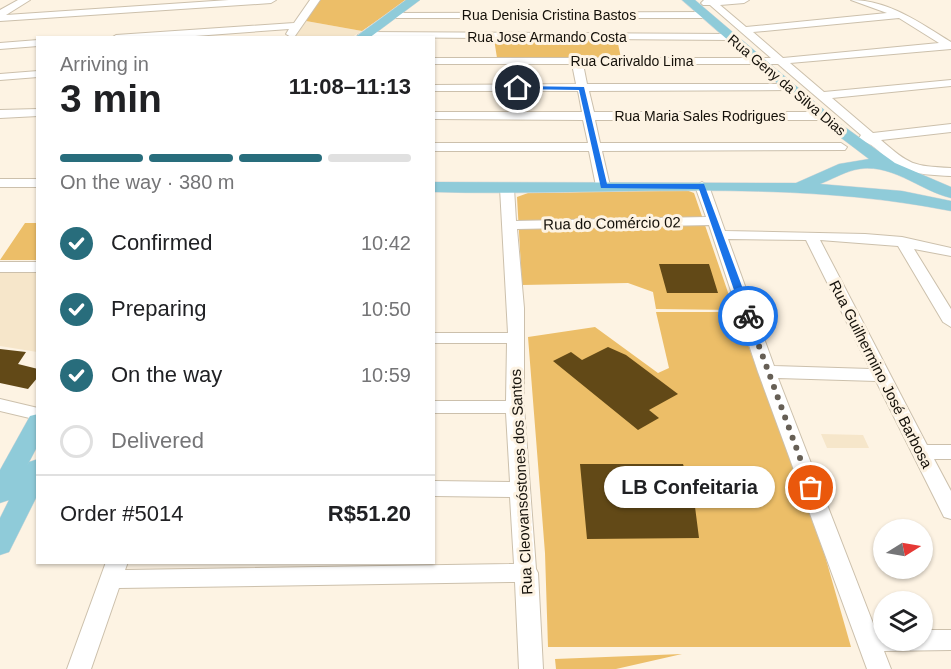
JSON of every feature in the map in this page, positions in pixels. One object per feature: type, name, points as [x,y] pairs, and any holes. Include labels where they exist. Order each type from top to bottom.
[{"type":"main road","points":[[362,36],[414,0]]},
{"type":"main road","name":"Rua Geny da Silva Dias","points":[[691,2],[709,6],[730,37],[823,116],[852,153],[840,169]]},
{"type":"main road","name":"Rua Geny da Silva Dias","points":[[846,143],[896,165]]},
{"type":"main road","points":[[788,187],[817,180],[840,169],[859,164],[896,165],[951,192]]},
{"type":"main road","points":[[435,187],[788,187],[902,196],[951,206]]},
{"type":"main road","points":[[0,493],[36,426]]},
{"type":"main road","points":[[0,544],[36,472]]},
{"type":"street","points":[[0,6],[12,0]]},
{"type":"street","points":[[0,16],[25,0]]},
{"type":"street","points":[[0,16],[183,3],[271,0]]},
{"type":"street","points":[[289,36],[315,0]]},
{"type":"street","name":"Rua Denisia Cristina Bastos","points":[[393,16],[709,6],[744,0]]},
{"type":"street","points":[[856,0],[901,15],[950,45]]},
{"type":"street","points":[[174,15],[183,3]]},
{"type":"street","points":[[709,6],[744,30],[871,137],[896,165],[921,170],[951,172]]},
{"type":"street","points":[[567,11],[572,37]]},
{"type":"street","points":[[744,30],[901,15]]},
{"type":"street","points":[[160,36],[168,25]]},
{"type":"street","points":[[160,36],[296,26]]},
{"type":"street","name":"Rua Jose Armando Costa","points":[[435,43],[489,49],[572,37],[633,49],[730,37]]},
{"type":"street","points":[[0,46],[36,43]]},
{"type":"street","name":"Rua Carivaldo Lima","points":[[435,62],[489,49],[577,61],[633,49],[781,61],[950,45]]},
{"type":"street","points":[[577,61],[603,186]]},
{"type":"street","points":[[0,90],[4,76],[36,74]]},
{"type":"street","points":[[821,96],[951,82]]},
{"type":"street","points":[[435,88],[789,87]]},
{"type":"street","points":[[0,114],[36,112]]},
{"type":"street","name":"Rua Maria Sales Rodrigues","points":[[435,116],[823,116]]},
{"type":"street","points":[[435,147],[846,143],[871,137],[951,128]]},
{"type":"street","points":[[0,183],[36,183]]},
{"type":"street","points":[[702,186],[767,372],[879,669]]},
{"type":"street","name":"Rua Cleovansóstones dos Santos","points":[[507,188],[516,308],[514,407],[527,573],[531,669]]},
{"type":"street","name":"Rua do Comércio 02","points":[[510,225],[718,228],[902,241],[951,252]]},
{"type":"street","name":"Rua Guilhermino José Barbosa","points":[[811,236],[951,511]]},
{"type":"street","points":[[902,241],[951,322]]},
{"type":"street","points":[[0,267],[36,267]]},
{"type":"street","points":[[435,338],[514,338]]},
{"type":"street","points":[[767,372],[880,375]]},
{"type":"street","points":[[0,405],[36,414]]},
{"type":"street","points":[[435,407],[514,407]]},
{"type":"street","points":[[922,453],[951,452]]},
{"type":"street","points":[[435,489],[520,490]]},
{"type":"street","points":[[79,669],[113,571],[527,573]]},
{"type":"street","points":[[868,641],[951,640]]},
{"type":"shaded area","points":[[317,0],[407,0],[362,31],[306,21]]},
{"type":"shaded area","points":[[306,21],[362,31],[354,36],[296,36]]},
{"type":"shaded area","points":[[494,39],[617,39],[621,58],[497,58]]},
{"type":"shaded area","points":[[686,190],[694,193],[734,310],[656,309],[653,292],[628,283],[522,285],[517,197],[528,193]]},
{"type":"shaded area","points":[[25,223],[36,223],[36,260],[0,260]]},
{"type":"shaded area","points":[[0,270],[36,271],[36,352],[0,346]]},
{"type":"shaded area","points":[[656,312],[736,312],[825,556],[851,647],[548,647],[545,553],[528,337],[595,327],[658,373],[669,368]]},
{"type":"shaded area","points":[[821,434],[863,435],[869,448],[827,448]]},
{"type":"shaded area","points":[[682,654],[616,669],[556,669],[555,659]]},
{"type":"building","points":[[659,264],[709,264],[718,293],[667,293]]},
{"type":"building","points":[[608,347],[626,355],[678,394],[649,410],[659,418],[638,430],[553,361],[571,352],[582,360]]},
{"type":"building","points":[[0,349],[26,352],[18,364],[36,368],[36,379],[28,389],[0,383]]},
{"type":"building","points":[[580,464],[683,464],[694,499],[699,538],[587,539]]},
{"type":"way so far","points":[[748,316],[811,488]]},
{"type":"place","name":"LB Confeitaria","points":[[811,488]]},
{"type":"route","points":[[518,88],[582,88],[603,186],[702,186],[748,316]]}]
